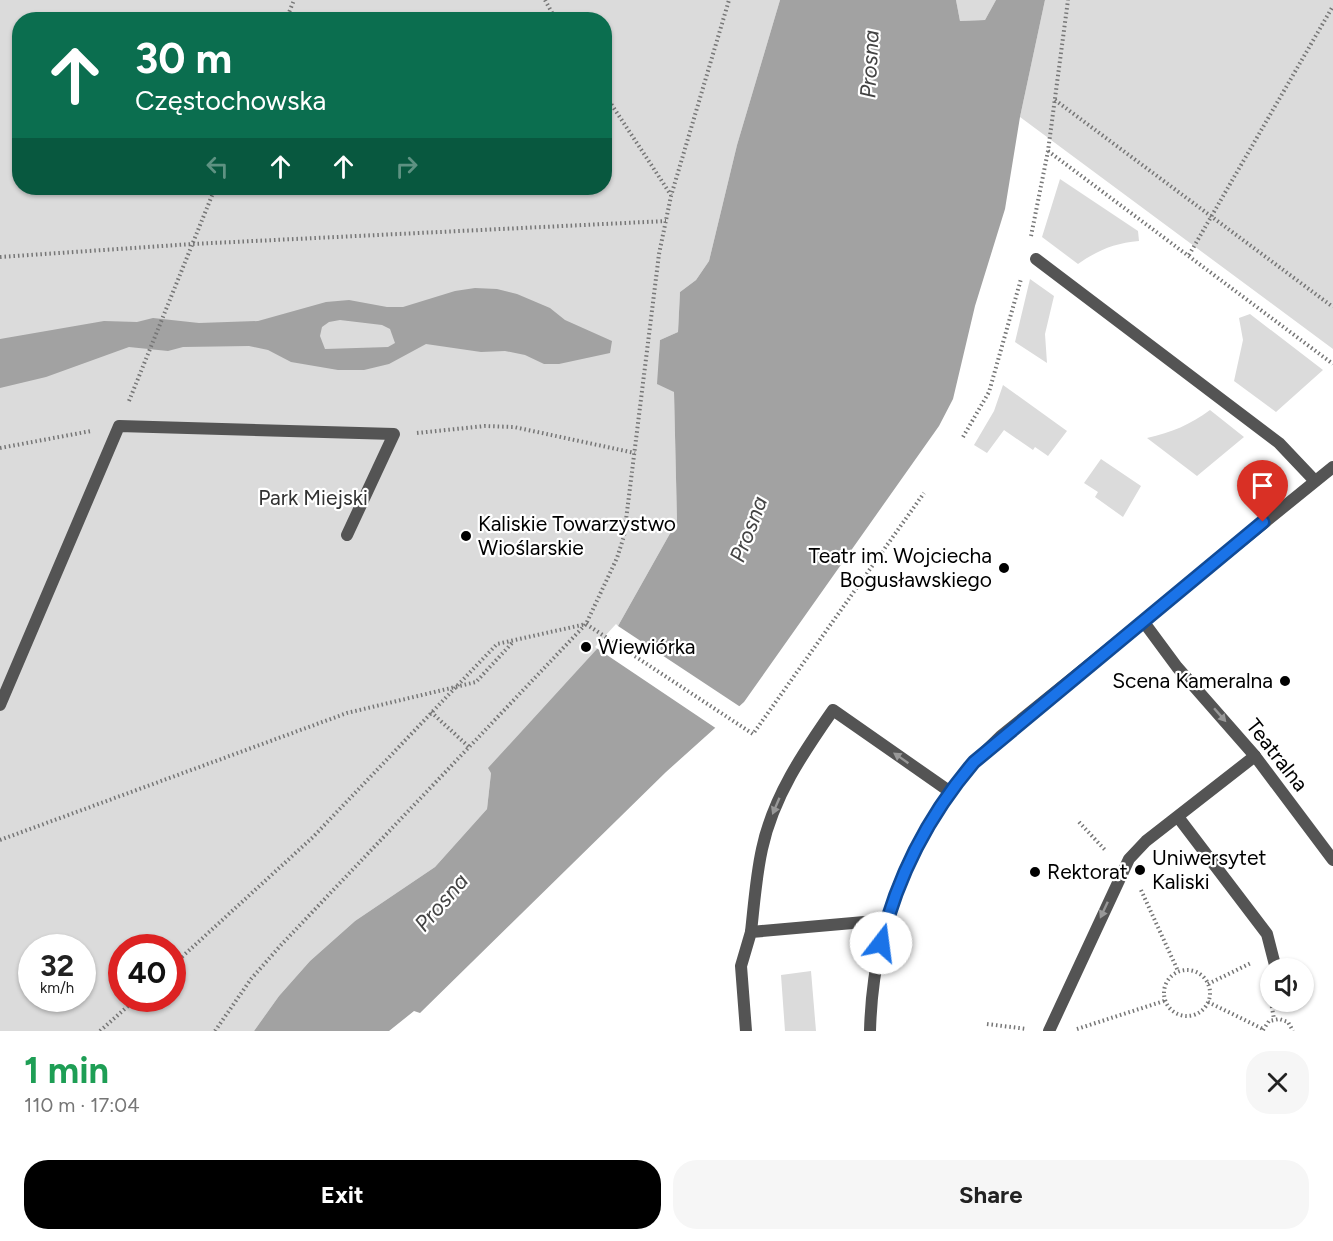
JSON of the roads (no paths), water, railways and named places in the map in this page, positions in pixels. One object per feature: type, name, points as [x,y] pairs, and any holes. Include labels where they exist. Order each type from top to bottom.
[{"type":"street","points":[[1036,259],[1279,443],[1315,481]]},
{"type":"street","points":[[0,705],[119,426],[394,434],[346,535]]},
{"type":"street","points":[[870,1031],[876,965],[887,920],[904,872],[920,837],[949,791],[1001,736],[1333,467]]},
{"type":"street","name":"Teatralna","points":[[1143,621],[1177,667],[1255,756],[1333,860]]},
{"type":"street","points":[[746,1031],[741,966],[751,932],[762,848],[771,818],[786,783],[833,710],[949,791]]},
{"type":"street","points":[[1049,1031],[1129,859],[1146,841],[1255,756]]},
{"type":"street","points":[[1178,817],[1267,934],[1272,958]]},
{"type":"street","points":[[751,932],[887,920]]},
{"type":"water","name":"Prosna","points":[[780,0],[956,0],[960,21],[985,20],[996,0],[1045,0],[1020,117],[1005,209],[975,306],[953,399],[939,426],[744,702],[666,772],[420,1013],[414,1011],[389,1031],[254,1031],[279,996],[310,961],[355,921],[435,867],[487,809],[491,773],[488,768],[618,626],[677,521],[674,392],[657,384],[660,340],[678,332],[680,292],[696,280],[709,261],[737,145]]},
{"type":"water","points":[[475,288],[497,289],[517,294],[550,308],[565,320],[612,341],[610,353],[559,364],[544,364],[525,355],[505,351],[481,352],[426,344],[389,364],[364,370],[338,370],[291,362],[268,350],[249,346],[183,347],[168,351],[129,347],[46,377],[0,388],[0,339],[104,321],[137,322],[153,318],[199,323],[258,321],[326,302],[349,300],[387,307],[403,307],[455,291]],"holes":[[[340,320],[382,325],[390,329],[395,343],[388,347],[325,349],[320,336],[322,327],[329,322]]]},
{"type":"place","name":"Kaliskie Towarzystwo Wioślarskie","points":[[466,536]]},
{"type":"place","name":"Teatr im. Wojciecha Bogusławskiego","points":[[1004,568]]},
{"type":"place","name":"Wiewiórka","points":[[586,647]]},
{"type":"place","name":"Scena Kameralna","points":[[1285,681]]},
{"type":"place","name":"Uniwersytet Kaliski","points":[[1140,870]]},
{"type":"place","name":"Rektorat","points":[[1035,872]]},
{"type":"park label","name":"Park Miejski","points":[[313,498]]}]
